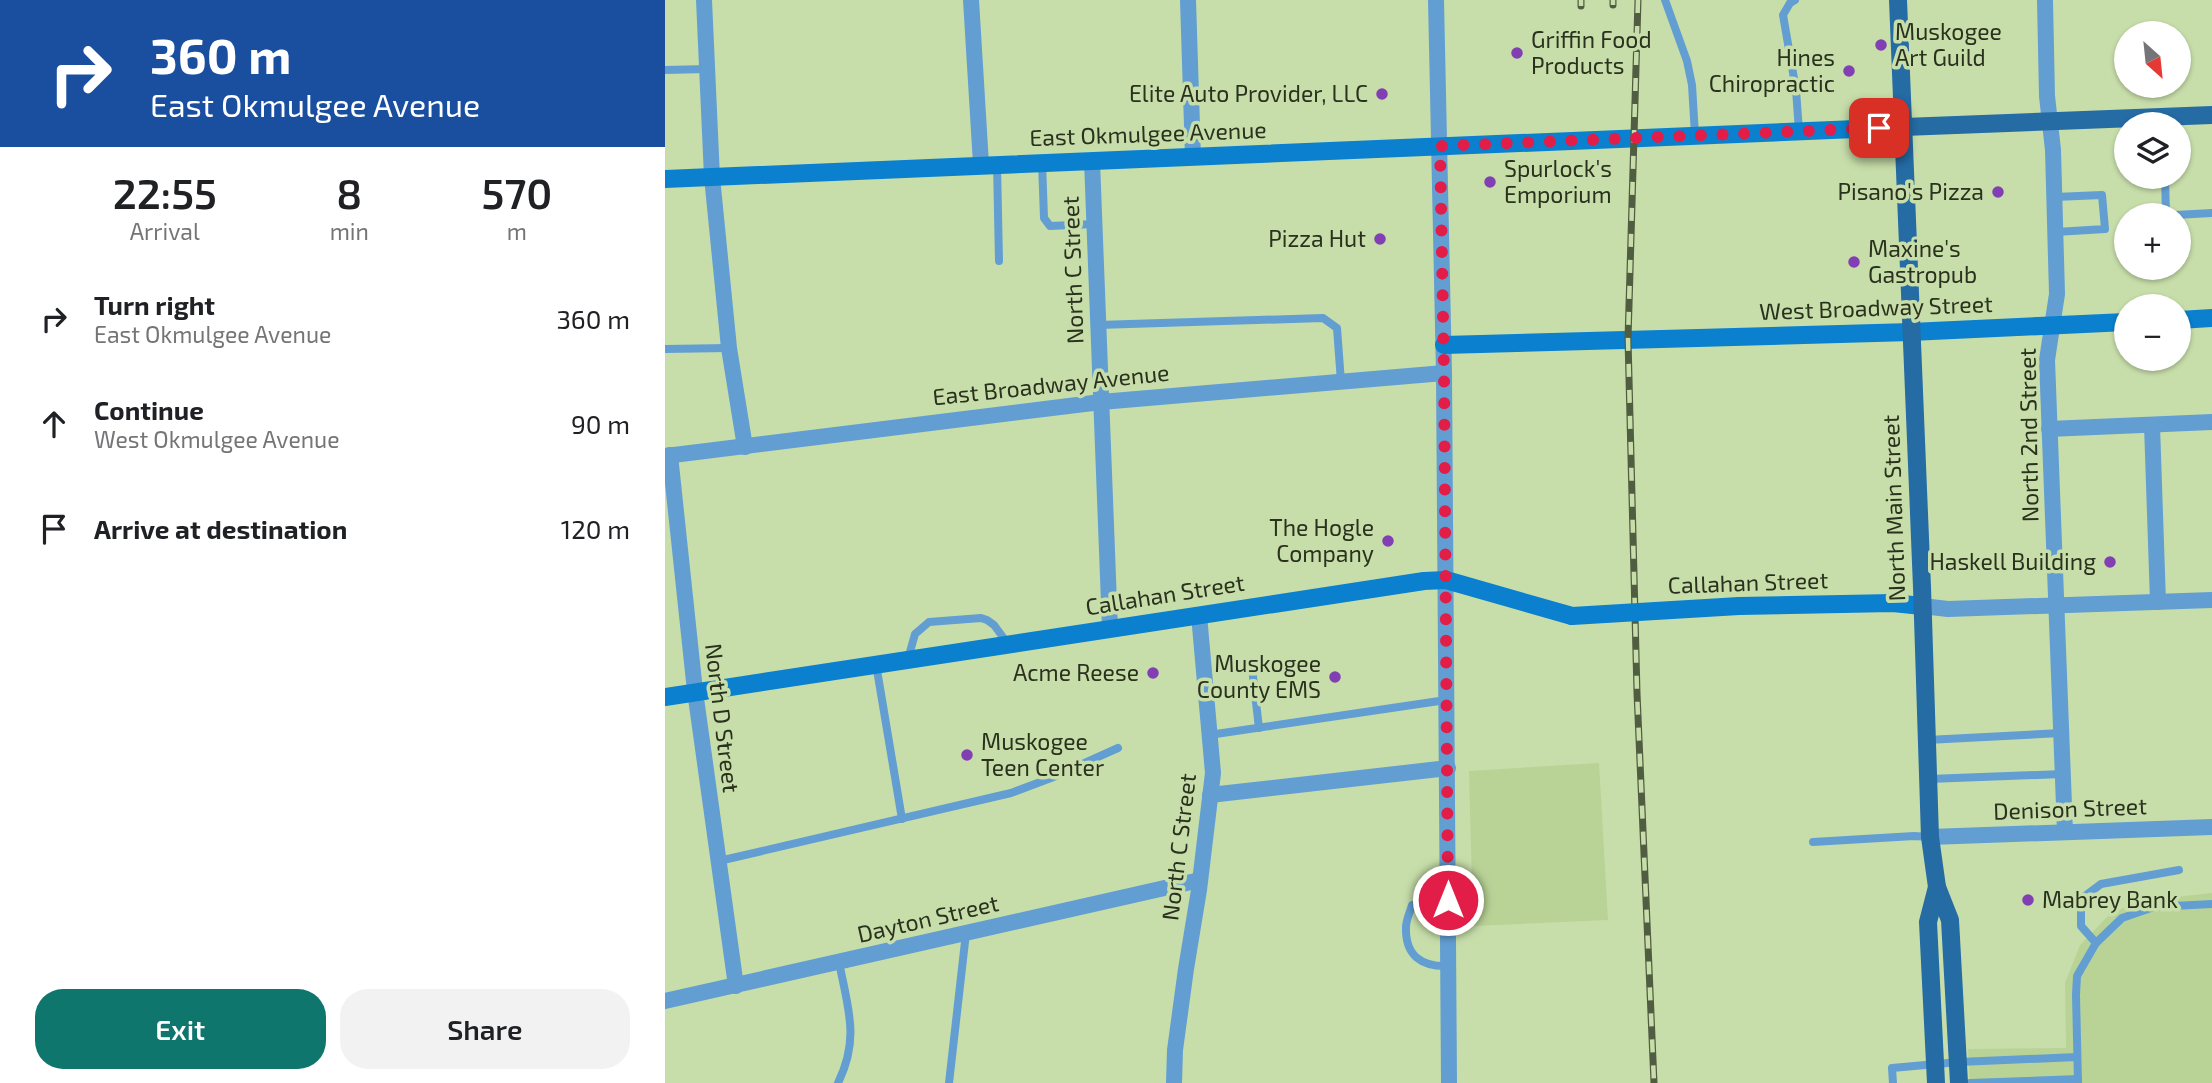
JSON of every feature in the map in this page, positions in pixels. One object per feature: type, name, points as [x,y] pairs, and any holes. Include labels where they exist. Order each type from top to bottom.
[{"type":"main road","name":"North Main Street","points":[[1898,0],[1930,837],[1937,887],[1950,920],[1959,1083]]},
{"type":"main road","points":[[2191,117],[2212,115]]},
{"type":"main road","points":[[1904,127],[2114,120]]},
{"type":"main road","name":"North Main Street","points":[[1936,1083],[1928,922],[1937,887]]},
{"type":"street","points":[[704,0],[712,177],[729,348],[745,447]]},
{"type":"street","points":[[971,0],[989,164]]},
{"type":"street","points":[[1188,0],[1193,157]]},
{"type":"street","points":[[1437,0],[1444,345],[1449,1083]]},
{"type":"street","name":"North 2nd Street","points":[[2045,0],[2057,294],[2047,359],[2065,832]]},
{"type":"street","name":"East Okmulgee Avenue","points":[[665,179],[1904,127]]},
{"type":"street","name":"North C Street","points":[[1092,161],[1110,628]]},
{"type":"street","points":[[2191,319],[2212,318]]},
{"type":"street","name":"West Broadway Street","points":[[1444,345],[1911,332],[2114,322]]},
{"type":"street","name":"East Broadway Avenue","points":[[667,456],[1101,402],[1444,373]]},
{"type":"street","points":[[2049,429],[2212,422]]},
{"type":"street","points":[[2152,425],[2158,601]]},
{"type":"street","name":"North D Street","points":[[667,456],[695,691],[736,986]]},
{"type":"street","name":"Callahan Street","points":[[665,697],[1110,628],[1446,580],[1572,616],[1739,606],[1893,603],[1922,606]]},
{"type":"street","points":[[1922,606],[1948,609],[2212,600]]},
{"type":"street","name":"North C Street","points":[[1174,1083],[1175,1051],[1213,773],[1199,615]]},
{"type":"street","points":[[1210,795],[1448,768]]},
{"type":"street","name":"Denison Street","points":[[1930,837],[2212,827]]},
{"type":"street","name":"Dayton Street","points":[[665,1002],[1200,880]]},
{"type":"lane","points":[[1665,0],[1689,73],[1695,135]]},
{"type":"lane","points":[[1792,2],[1783,15],[1796,90],[1799,132]]},
{"type":"lane","points":[[665,70],[707,69]]},
{"type":"lane","points":[[1042,162],[1044,218],[1050,226],[1094,224]]},
{"type":"lane","points":[[989,164],[999,261]]},
{"type":"lane","points":[[2055,197],[2102,195],[2105,229],[2056,232]]},
{"type":"lane","points":[[2191,214],[2212,213]]},
{"type":"lane","points":[[1098,325],[1323,318],[1337,328],[1341,382]]},
{"type":"lane","points":[[665,349],[729,348]]},
{"type":"lane","points":[[908,659],[915,635],[929,622],[981,618],[988,620],[1008,644]]},
{"type":"lane","points":[[876,664],[902,819]]},
{"type":"lane","points":[[1252,668],[1259,728]]},
{"type":"lane","points":[[1209,735],[1446,700]]},
{"type":"lane","points":[[1927,740],[2061,733]]},
{"type":"lane","points":[[719,861],[1011,793],[1118,748]]},
{"type":"lane","points":[[1928,779],[2063,774]]},
{"type":"lane","points":[[1813,842],[1930,837]]},
{"type":"lane","points":[[2096,943],[2081,926],[2081,899],[2101,884],[2179,870]]},
{"type":"lane","points":[[1448,900],[1431,899],[1412,905],[1406,926],[1409,947],[1419,962],[1433,967],[1448,966]]},
{"type":"lane","points":[[1970,1083],[2078,1081],[2075,995],[2077,976],[2096,943],[2122,918],[2154,906],[2212,904]]},
{"type":"lane","points":[[949,1083],[966,933]]},
{"type":"lane","points":[[838,1083],[846,1066],[851,1044],[851,1023],[839,962]]},
{"type":"lane","points":[[1893,1083],[1892,1068],[2077,1057]]},
{"type":"shaded area","points":[[1599,763],[1608,920],[1473,926],[1469,771]]},
{"type":"shaded area","points":[[2212,893],[2212,1083],[1970,1083],[1968,1049],[2066,1048],[2065,983],[2080,945],[2110,914],[2138,901]]},
{"type":"railway","points":[[1581,0],[1581,6]]},
{"type":"railway","points":[[1613,0],[1613,5]]},
{"type":"railway","points":[[1638,0],[1628,339],[1637,693],[1654,1083]]},
{"type":"place","name":"Muskogee Art Guild","points":[[1881,45]]},
{"type":"place","name":"Griffin Food Products","points":[[1517,53]]},
{"type":"place","name":"Hines Chiropractic","points":[[1849,71]]},
{"type":"place","name":"Elite Auto Provider, LLC","points":[[1382,94]]},
{"type":"place","name":"Spurlock's Emporium","points":[[1490,182]]},
{"type":"place","name":"Pisano's Pizza","points":[[1998,192]]},
{"type":"place","name":"Pizza Hut","points":[[1380,239]]},
{"type":"place","name":"Maxine's Gastropub","points":[[1854,262]]},
{"type":"place","name":"The Hogle Company","points":[[1388,541]]},
{"type":"place","name":"Haskell Building","points":[[2110,562]]},
{"type":"place","name":"Acme Reese","points":[[1153,673]]},
{"type":"place","name":"Muskogee County EMS","points":[[1335,677]]},
{"type":"place","name":"Muskogee Teen Center","points":[[967,755]]},
{"type":"place","name":"Mabrey Bank","points":[[2028,900]]},
{"type":"route","points":[[1448,900],[1440,146],[1879,128]]}]
